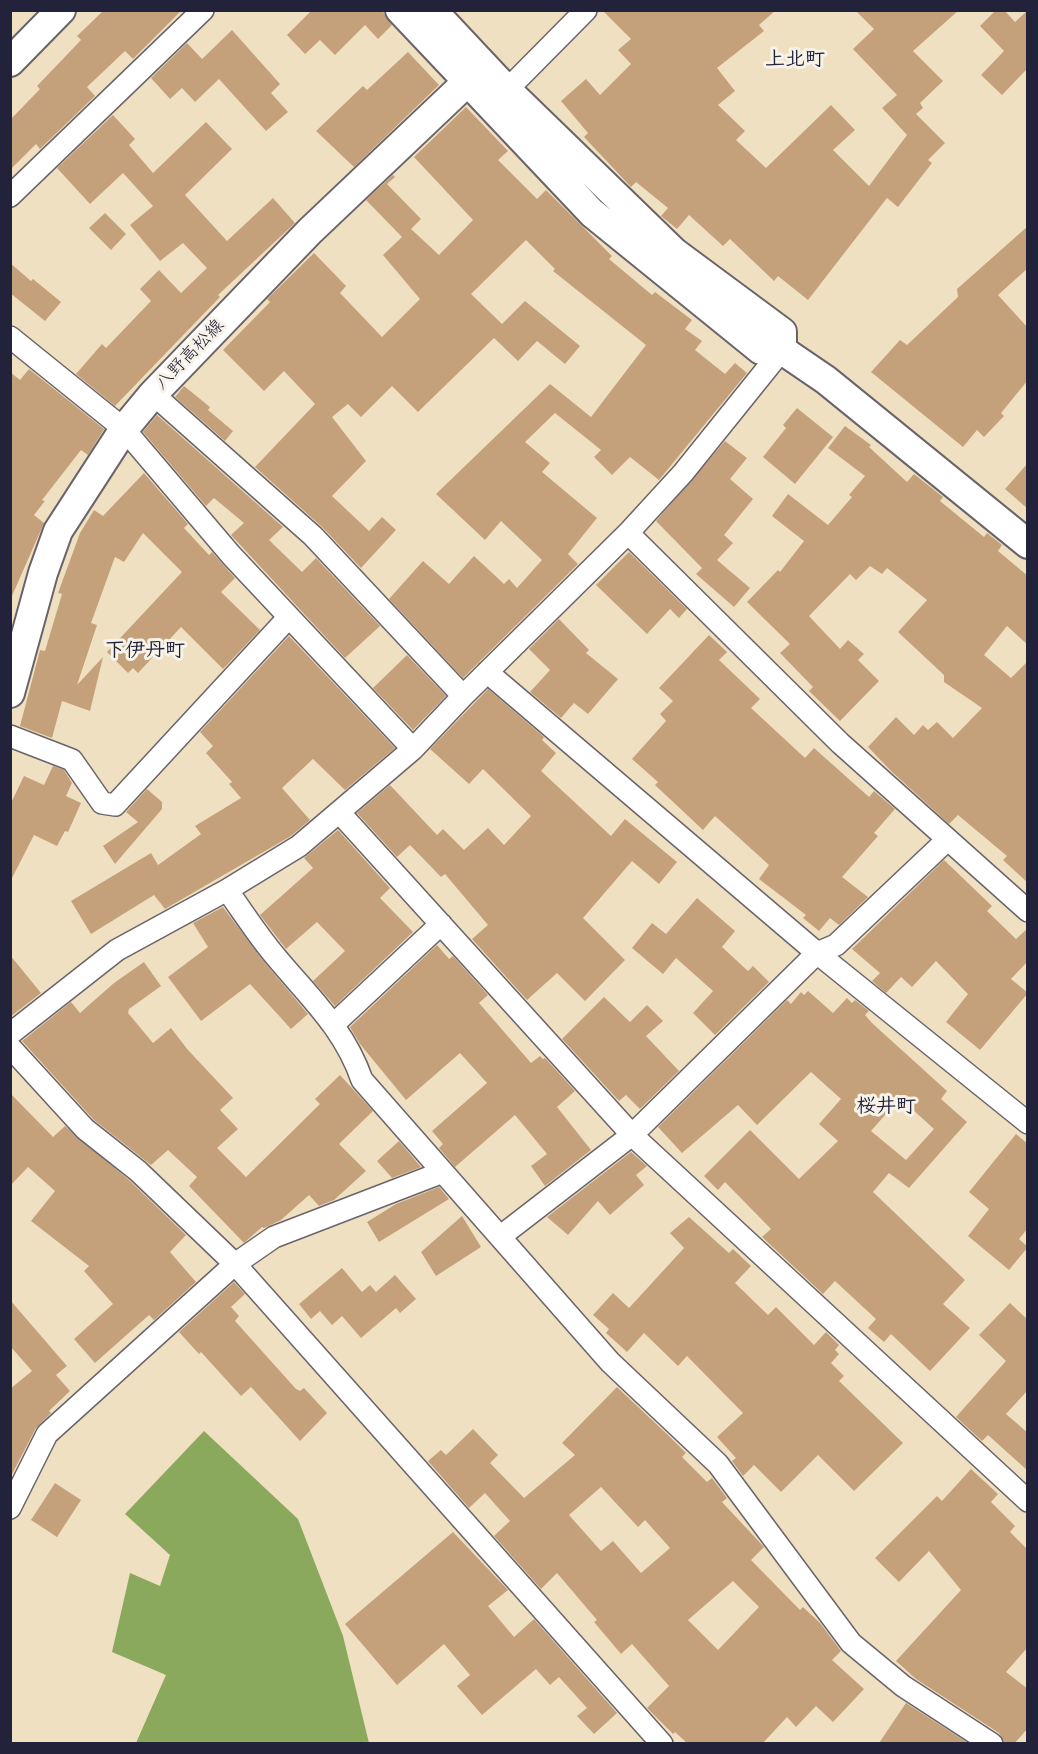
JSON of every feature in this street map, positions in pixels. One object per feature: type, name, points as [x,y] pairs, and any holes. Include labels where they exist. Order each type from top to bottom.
[{"type":"main road","points":[[10,63],[61,10]]},
{"type":"main road","points":[[400,10],[476,74],[498,98],[674,252],[782,332],[783,350],[826,380],[1028,544]]},
{"type":"main road","points":[[432,10],[476,74]]},
{"type":"main road","name":"八野高松線","points":[[10,693],[43,573],[58,531],[124,429],[153,394],[310,231],[476,74]]},
{"type":"street","points":[[10,196],[203,10]]},
{"type":"street","points":[[498,98],[586,10]]},
{"type":"street","points":[[10,337],[124,429],[231,555],[414,749]]},
{"type":"street","points":[[10,1034],[117,950],[227,890],[299,846],[414,749],[463,696],[628,533],[683,473],[783,350]]},
{"type":"street","points":[[153,394],[313,536],[463,696]]},
{"type":"street","points":[[628,533],[840,743],[1028,911]]},
{"type":"street","points":[[10,736],[72,760],[102,803],[115,805],[289,617]]},
{"type":"street","points":[[487,672],[817,953],[1028,1123]]},
{"type":"street","points":[[339,812],[632,1135],[1028,1501]]},
{"type":"street","points":[[501,1236],[632,1135],[817,953],[836,945],[947,840]]},
{"type":"street","points":[[227,890],[274,956],[334,1024],[353,1054],[362,1080],[610,1362],[718,1464],[851,1643],[903,1686],[992,1743]]},
{"type":"street","points":[[334,1024],[441,924]]},
{"type":"street","points":[[10,1047],[85,1129],[138,1171],[235,1264],[662,1743]]},
{"type":"street","points":[[10,1508],[47,1434],[235,1264],[274,1237],[443,1172]]},
{"type":"green space","points":[[204,1431],[298,1519],[343,1636],[369,1743],[136,1743],[166,1675],[112,1652],[130,1573],[160,1586],[170,1555],[125,1514]]},
{"type":"building","points":[[104,10],[182,10],[133,59],[125,51],[87,87],[95,96],[40,149],[36,144],[10,170],[10,120],[40,89],[37,86],[81,40],[77,36]]},
{"type":"building","points":[[312,10],[382,10],[392,25],[378,39],[365,25],[335,55],[320,40],[305,54],[287,35]]},
{"type":"building","points":[[602,10],[776,10],[759,25],[764,31],[717,68],[735,91],[718,105],[745,131],[736,140],[766,168],[831,105],[855,130],[833,150],[869,186],[907,135],[882,108],[897,95],[853,49],[874,29],[855,10],[959,10],[913,51],[943,81],[920,103],[923,108],[916,114],[945,143],[928,160],[932,163],[898,207],[887,198],[808,300],[778,276],[774,281],[730,239],[723,246],[689,215],[677,229],[661,216],[668,208],[636,182],[631,187],[584,137],[588,133],[561,101],[586,79],[600,95],[631,64],[618,50],[631,39]]},
{"type":"building","points":[[996,10],[1004,10],[1015,22],[1028,10],[1028,68],[1002,95],[981,75],[1004,51],[980,26]]},
{"type":"building","points":[[232,30],[280,84],[271,93],[288,112],[266,131],[219,79],[195,102],[182,88],[170,99],[151,78],[187,43],[202,59]]},
{"type":"building","points":[[408,52],[439,85],[354,167],[316,131],[363,86],[367,90]]},
{"type":"building","points":[[466,107],[508,151],[498,160],[537,199],[546,190],[612,256],[609,259],[652,295],[655,292],[692,320],[685,329],[702,341],[695,350],[725,374],[735,363],[747,373],[659,480],[630,457],[612,475],[594,457],[601,450],[555,413],[525,442],[550,463],[542,472],[597,518],[568,554],[578,564],[463,678],[389,599],[423,561],[449,584],[474,556],[504,584],[509,579],[517,588],[542,560],[501,521],[485,540],[436,494],[550,384],[591,417],[646,345],[553,271],[555,269],[526,240],[471,294],[502,324],[525,301],[580,346],[565,364],[537,341],[518,361],[494,338],[418,412],[392,386],[361,417],[348,404],[332,417],[366,461],[332,496],[369,531],[382,517],[396,530],[361,568],[322,527],[255,467],[315,404],[284,371],[264,391],[223,350],[270,302],[267,299],[314,253],[346,286],[340,293],[382,337],[420,299],[383,255],[402,237],[366,200],[393,175],[395,177],[387,184],[421,219],[411,229],[439,255],[473,220],[414,157]]},
{"type":"building","points":[[113,115],[135,139],[129,145],[153,173],[206,122],[232,149],[185,195],[227,241],[273,198],[295,223],[218,295],[220,297],[115,406],[76,374],[102,344],[106,348],[151,301],[140,289],[159,270],[181,293],[207,268],[183,243],[160,261],[130,225],[153,206],[123,173],[90,204],[57,168]]},
{"type":"building","points":[[105,213],[126,234],[111,250],[89,228]]},
{"type":"building","points":[[1028,226],[1028,268],[998,295],[1028,328],[1028,380],[1001,413],[1004,416],[984,437],[977,430],[963,447],[871,372],[900,340],[907,345],[958,297],[957,289]]},
{"type":"building","points":[[10,263],[61,302],[45,321],[10,293]]},
{"type":"building","points":[[29,369],[104,429],[88,455],[81,450],[42,500],[45,501],[34,515],[44,523],[12,596],[10,372],[20,380]]},
{"type":"building","points":[[184,386],[210,407],[208,410],[233,431],[225,441],[175,397]]},
{"type":"building","points":[[797,408],[833,437],[795,484],[763,457],[786,428],[783,425]]},
{"type":"building","points":[[157,415],[283,527],[269,540],[302,572],[316,558],[380,626],[345,658],[231,535],[244,523],[214,498],[206,506],[143,432]]},
{"type":"building","points":[[845,426],[871,445],[869,447],[907,482],[914,474],[943,497],[940,501],[984,537],[987,533],[1002,545],[998,551],[1028,576],[1028,645],[1007,626],[984,655],[1011,678],[1028,661],[1028,883],[1003,860],[1007,856],[958,815],[949,824],[868,747],[896,717],[914,735],[923,725],[928,730],[937,722],[953,738],[982,708],[944,682],[944,675],[898,632],[927,600],[887,568],[882,574],[870,566],[856,580],[850,574],[809,616],[840,649],[848,640],[864,654],[858,660],[879,681],[840,721],[809,691],[813,687],[780,653],[790,644],[747,602],[778,570],[780,572],[804,541],[772,516],[788,494],[828,525],[852,497],[849,495],[865,476],[828,448]]},
{"type":"building","points":[[725,441],[747,458],[730,479],[753,499],[724,535],[733,543],[717,560],[750,588],[734,607],[696,574],[702,568],[656,521]]},
{"type":"building","points":[[1028,463],[1028,509],[1005,489]]},
{"type":"building","points":[[144,473],[188,524],[184,528],[209,555],[212,552],[235,578],[221,592],[260,630],[223,669],[181,627],[138,673],[133,668],[128,673],[107,652],[182,572],[143,533],[124,562],[115,557],[91,623],[97,625],[77,685],[103,657],[90,711],[62,701],[52,738],[20,726],[40,650],[45,651],[62,594],[58,593],[80,533],[94,510],[103,516]]},
{"type":"building","points":[[629,552],[687,609],[679,618],[670,609],[647,634],[596,585]]},
{"type":"building","points":[[559,619],[589,650],[586,653],[618,679],[588,714],[574,703],[561,718],[530,692],[550,670],[529,649]]},
{"type":"building","points":[[709,635],[727,652],[719,660],[760,699],[751,708],[805,758],[814,748],[869,797],[874,791],[895,809],[874,833],[878,836],[842,877],[868,897],[839,925],[830,918],[819,931],[803,918],[806,915],[759,879],[769,865],[715,816],[703,830],[655,785],[658,782],[632,759],[666,721],[660,714],[673,701],[659,688]]},
{"type":"building","points":[[289,636],[395,748],[345,790],[313,759],[282,788],[310,820],[291,836],[165,909],[154,895],[91,934],[71,901],[151,853],[158,865],[201,834],[195,826],[241,798],[229,784],[232,782],[206,753],[213,746],[200,732]]},
{"type":"building","points":[[407,655],[446,696],[413,730],[373,688]]},
{"type":"building","points":[[488,689],[544,737],[542,740],[556,753],[541,771],[611,836],[625,819],[677,862],[659,884],[632,861],[583,918],[625,960],[585,1001],[557,973],[527,1000],[472,939],[488,925],[445,874],[441,877],[410,845],[397,857],[357,813],[390,785],[437,835],[443,829],[464,850],[488,828],[504,845],[531,816],[483,769],[469,784],[430,749]]},
{"type":"building","points":[[53,766],[64,770],[72,783],[66,796],[81,803],[68,832],[65,831],[57,846],[34,835],[10,882],[10,805],[24,776],[44,785]]},
{"type":"building","points":[[147,789],[162,802],[162,809],[115,864],[103,846],[138,822],[126,812]]},
{"type":"building","points":[[338,830],[390,888],[380,898],[413,932],[335,1006],[313,981],[345,951],[317,922],[286,949],[260,915],[313,868],[304,858]]},
{"type":"building","points":[[944,860],[992,906],[987,911],[1016,939],[1028,928],[1028,961],[1011,979],[1028,993],[980,1050],[946,1022],[968,994],[936,961],[912,987],[901,977],[886,993],[872,981],[880,973],[852,949]]},
{"type":"building","points":[[697,898],[735,931],[722,947],[748,971],[753,966],[769,982],[715,1035],[693,1013],[713,991],[676,958],[663,974],[632,948],[652,923],[666,934]]},
{"type":"building","points":[[223,907],[260,957],[308,1014],[291,1029],[250,984],[201,1021],[168,977],[208,947],[193,923]]},
{"type":"building","points":[[437,945],[449,959],[453,956],[488,995],[479,1003],[531,1063],[540,1056],[545,1058],[575,1091],[557,1107],[591,1150],[545,1186],[531,1166],[547,1154],[515,1115],[455,1167],[439,1148],[443,1144],[432,1131],[487,1083],[460,1053],[406,1100],[360,1044],[350,1027]]},
{"type":"building","points":[[10,955],[41,993],[10,1017]]},
{"type":"building","points":[[144,962],[161,986],[129,1009],[128,1013],[153,1043],[171,1028],[188,1050],[233,1098],[220,1110],[238,1129],[217,1148],[246,1177],[320,1104],[315,1099],[340,1075],[373,1111],[339,1144],[366,1171],[334,1200],[319,1206],[309,1195],[281,1220],[262,1227],[244,1243],[189,1186],[197,1177],[168,1150],[151,1165],[94,1120],[22,1041],[71,1002],[80,1013],[114,983]]},
{"type":"building","points":[[808,991],[833,1013],[847,998],[852,1003],[855,1000],[869,1011],[865,1015],[872,1023],[947,1091],[941,1099],[967,1122],[909,1188],[889,1173],[873,1192],[965,1280],[943,1304],[970,1328],[930,1371],[891,1334],[884,1342],[868,1328],[876,1319],[835,1281],[823,1294],[762,1237],[771,1229],[725,1182],[718,1190],[704,1176],[750,1130],[799,1179],[838,1141],[819,1124],[841,1099],[811,1072],[757,1125],[738,1105],[682,1153],[658,1127],[787,1000],[791,1004],[801,992],[804,995]],"holes":[[[900,1098],[934,1129],[906,1160],[871,1131]]]},
{"type":"building","points":[[604,997],[630,1022],[647,1005],[663,1021],[646,1036],[679,1071],[640,1109],[626,1095],[619,1101],[562,1039]]},
{"type":"building","points":[[10,1093],[53,1137],[65,1126],[130,1181],[186,1235],[170,1252],[196,1282],[154,1320],[149,1315],[95,1363],[74,1339],[113,1304],[84,1271],[89,1266],[31,1221],[55,1191],[28,1167],[10,1186]]},
{"type":"building","points":[[1016,1134],[1028,1144],[1028,1228],[1019,1239],[1028,1247],[1009,1270],[968,1236],[989,1209],[969,1192]]},
{"type":"building","points":[[399,1141],[421,1167],[392,1178],[377,1161]]},
{"type":"building","points":[[631,1152],[647,1166],[636,1175],[644,1185],[610,1215],[598,1201],[568,1235],[547,1217]]},
{"type":"building","points":[[439,1187],[449,1199],[379,1242],[367,1222],[396,1204]]},
{"type":"building","points":[[462,1216],[481,1247],[436,1276],[421,1252]]},
{"type":"building","points":[[689,1217],[729,1253],[733,1249],[751,1266],[735,1283],[768,1315],[776,1307],[814,1345],[826,1332],[839,1345],[835,1350],[839,1354],[831,1363],[844,1376],[839,1381],[903,1443],[854,1491],[818,1455],[781,1492],[754,1465],[743,1476],[732,1461],[736,1458],[717,1437],[743,1413],[687,1356],[678,1366],[644,1333],[627,1352],[606,1333],[609,1329],[593,1315],[613,1293],[629,1308],[684,1248],[670,1233]]},
{"type":"building","points":[[342,1268],[362,1292],[370,1285],[376,1292],[395,1275],[416,1299],[400,1313],[396,1308],[361,1338],[342,1316],[332,1325],[320,1311],[311,1319],[299,1304]]},
{"type":"building","points":[[234,1282],[245,1294],[231,1307],[239,1316],[235,1321],[296,1389],[300,1391],[304,1388],[327,1413],[300,1441],[251,1387],[241,1396],[201,1352],[199,1354],[179,1332]]},
{"type":"building","points":[[10,1300],[67,1366],[56,1375],[70,1391],[49,1411],[51,1413],[36,1428],[10,1478],[10,1389],[32,1371],[10,1346]]},
{"type":"building","points":[[1010,1303],[1028,1320],[1028,1390],[1006,1414],[1028,1433],[1028,1471],[988,1435],[982,1441],[956,1417],[1006,1361],[979,1335]]},
{"type":"building","points":[[617,1387],[686,1453],[682,1457],[707,1482],[712,1478],[727,1498],[722,1502],[764,1547],[751,1560],[800,1610],[803,1607],[820,1623],[841,1651],[832,1660],[864,1689],[833,1722],[816,1706],[796,1727],[787,1717],[763,1743],[687,1743],[675,1732],[673,1734],[647,1708],[669,1686],[632,1644],[621,1654],[594,1622],[597,1620],[557,1573],[541,1589],[494,1536],[510,1521],[485,1493],[469,1508],[428,1461],[441,1450],[446,1455],[473,1429],[498,1455],[490,1463],[524,1498],[575,1455],[562,1443]],"holes":[[[601,1487],[638,1527],[645,1520],[670,1548],[641,1573],[613,1541],[601,1551],[569,1515]],[[733,1581],[759,1607],[718,1650],[688,1620]]]},
{"type":"building","points":[[971,1469],[998,1494],[991,1502],[1015,1526],[1010,1532],[1028,1550],[1028,1647],[1006,1672],[1028,1689],[1028,1728],[1015,1743],[1005,1743],[999,1733],[916,1679],[896,1661],[961,1590],[929,1551],[899,1582],[875,1558],[937,1496],[942,1501]]},
{"type":"building","points":[[55,1483],[81,1500],[57,1537],[31,1520]]},
{"type":"building","points":[[453,1532],[508,1590],[488,1606],[514,1637],[534,1619],[617,1713],[594,1734],[577,1716],[587,1708],[559,1677],[550,1685],[536,1669],[482,1715],[457,1686],[470,1675],[444,1644],[397,1685],[345,1624]]},
{"type":"building","points":[[906,1703],[968,1743],[879,1743]]},
{"type":"district","name":"上北町","points":[[795,60]]},
{"type":"district","name":"下伊丹町","points":[[145,651]]},
{"type":"district","name":"桜井町","points":[[886,1107]]}]
